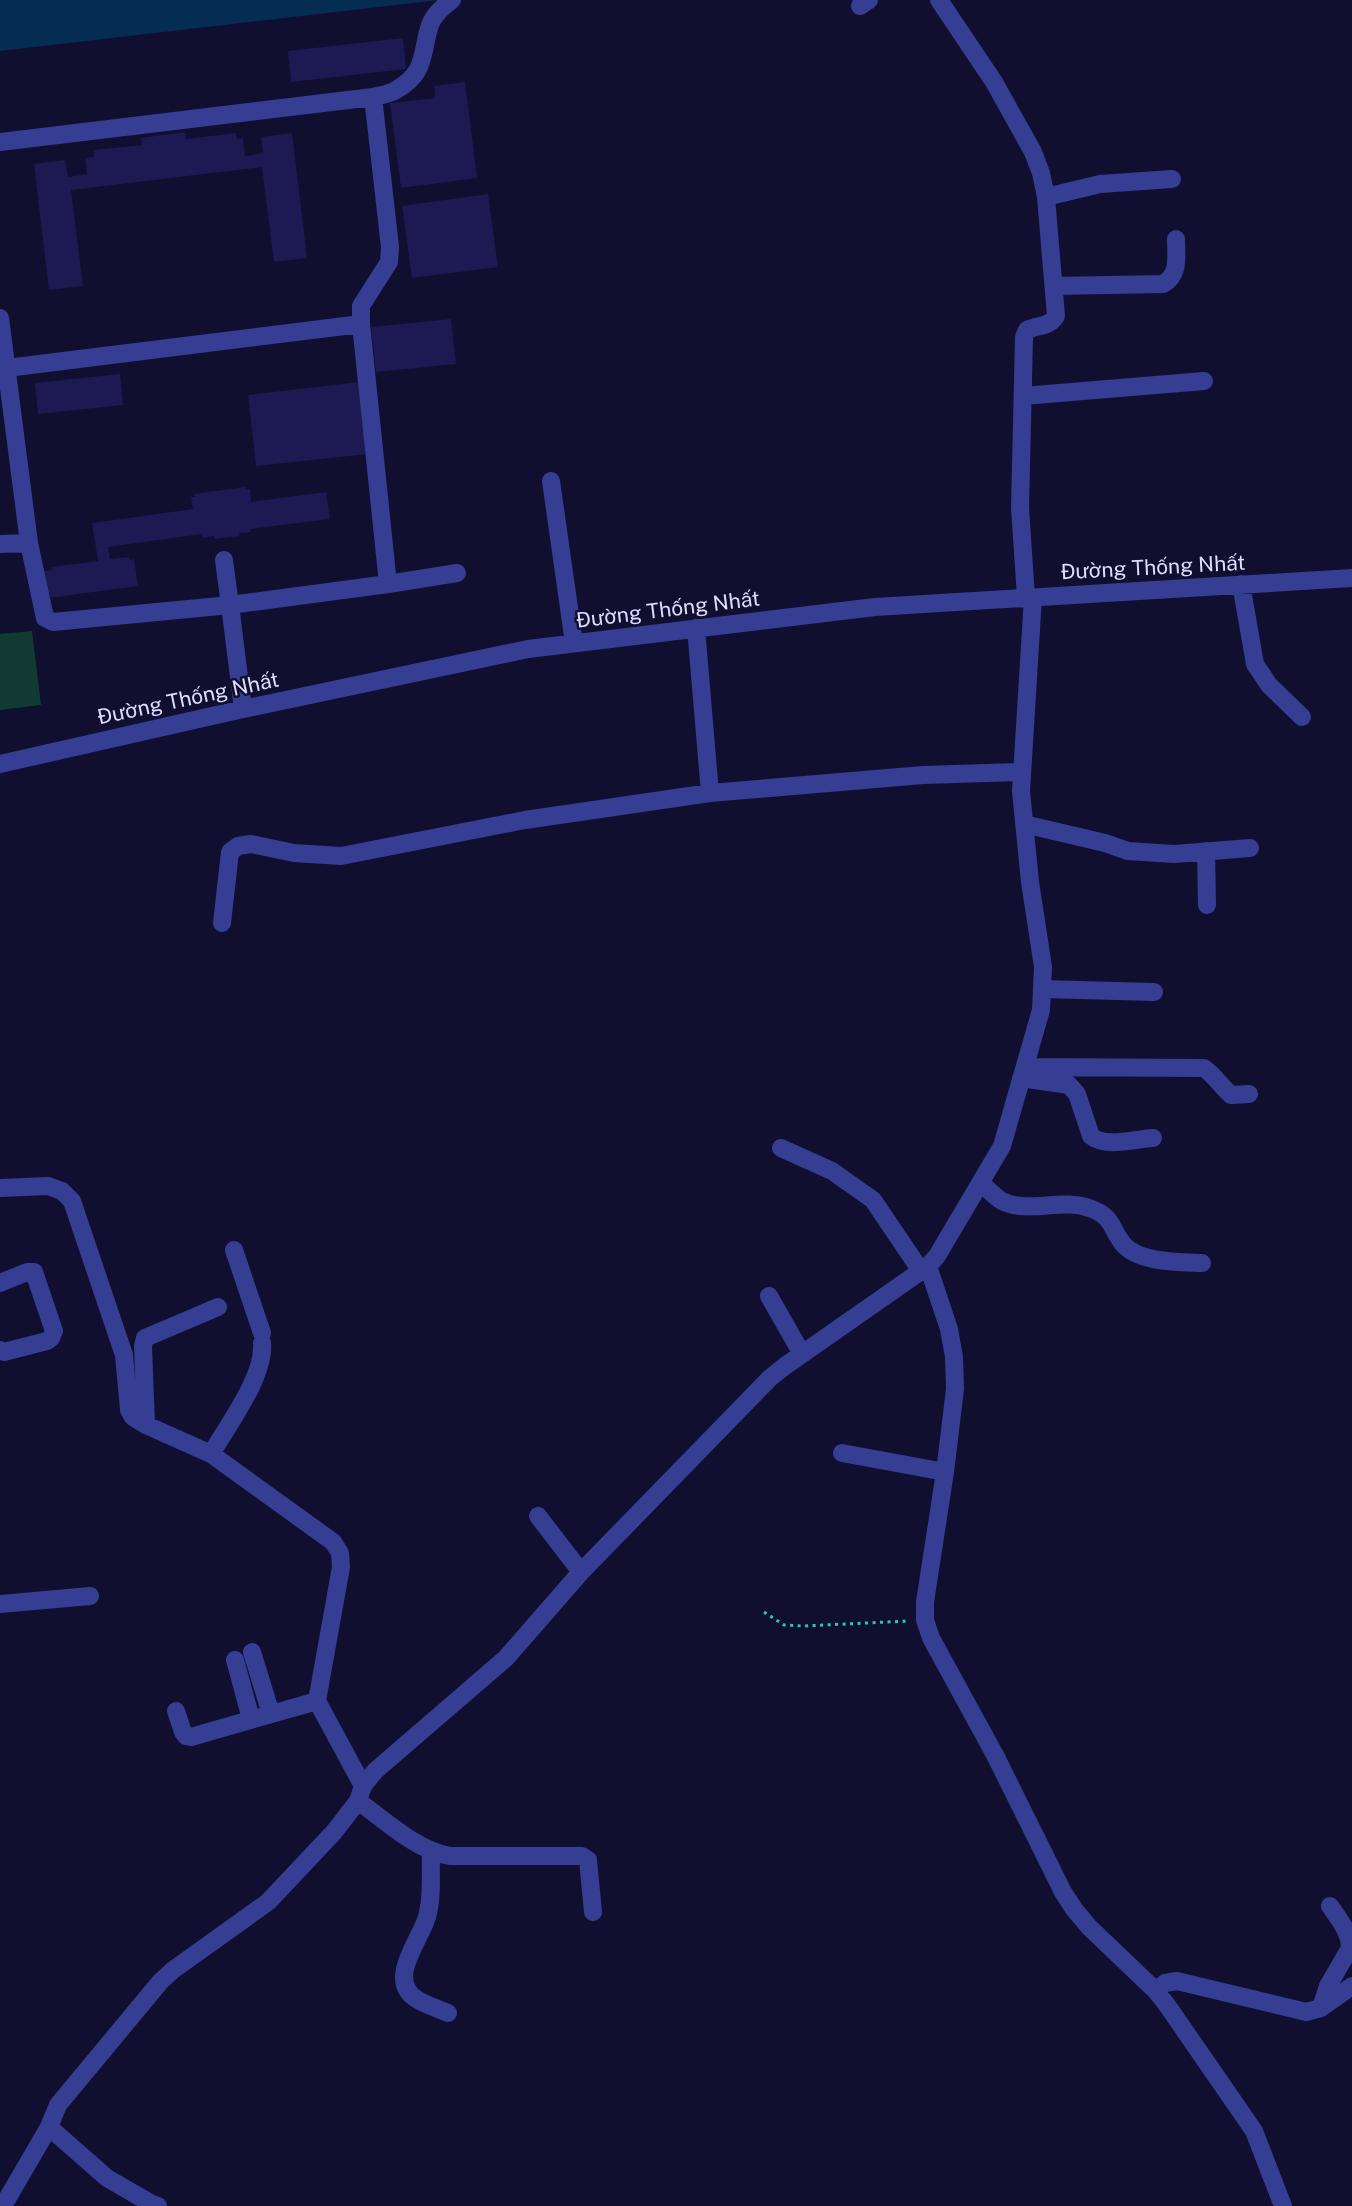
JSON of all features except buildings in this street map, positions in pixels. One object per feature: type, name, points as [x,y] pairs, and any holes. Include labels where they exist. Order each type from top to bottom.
[{"type":"street","points":[[0,142],[373,97],[395,91],[410,80],[422,64],[430,24],[437,12],[452,0]]},
{"type":"street","points":[[3,2206],[49,2127],[58,2104],[160,1982],[172,1970],[267,1902],[334,1832],[375,1771],[506,1658],[581,1572],[770,1378],[924,1268],[937,1256],[1002,1146],[1041,1010],[1043,989],[1043,967],[1024,824],[1021,772],[1030,597],[1020,508],[1024,333],[1030,328],[1054,320],[1056,316],[1046,197],[1041,173],[1033,152],[994,82],[939,0]]},
{"type":"street","points":[[373,97],[390,247],[389,262],[361,306],[361,324],[388,584]]},
{"type":"street","points":[[1046,197],[1100,184],[1172,179]]},
{"type":"street","points":[[1054,286],[1163,285],[1174,275],[1176,239]]},
{"type":"street","points":[[0,318],[29,543],[41,608],[45,618],[53,622],[230,605],[458,573]]},
{"type":"street","points":[[6,368],[361,324]]},
{"type":"street","points":[[1023,396],[1204,381]]},
{"type":"street","points":[[551,481],[574,644]]},
{"type":"street","points":[[0,544],[29,543]]},
{"type":"street","points":[[224,560],[243,709]]},
{"type":"street","name":"Đường Thống Nhất","points":[[0,764],[243,709],[528,649],[874,608],[1352,578]]},
{"type":"street","points":[[1240,584],[1255,664],[1269,685],[1302,717]]},
{"type":"street","points":[[696,628],[710,793]]},
{"type":"street","points":[[222,924],[230,852],[238,846],[251,844],[294,853],[341,856],[525,820],[710,793],[923,775],[1021,772]]},
{"type":"street","points":[[1024,824],[1105,843],[1128,851],[1174,854],[1250,848]]},
{"type":"street","points":[[1206,851],[1207,906]]},
{"type":"street","points":[[1043,989],[1154,992]]},
{"type":"street","points":[[1023,1072],[1204,1068],[1231,1095],[1249,1094]]},
{"type":"street","points":[[1023,1072],[1069,1085],[1077,1094],[1091,1136],[1096,1140],[1106,1142],[1153,1138]]},
{"type":"street","points":[[781,1148],[832,1171],[873,1200],[924,1268],[949,1329],[954,1357],[955,1389],[925,1602],[925,1620],[931,1638],[995,1755],[1063,1892],[1089,1927],[1156,1992],[1254,2131],[1283,2206]]},
{"type":"street","points":[[981,1183],[1001,1201],[1013,1204],[1069,1203],[1102,1213],[1112,1222],[1124,1245],[1152,1260],[1202,1263]]},
{"type":"street","points":[[0,1188],[48,1186],[62,1191],[72,1201],[124,1355],[129,1410],[133,1417],[211,1454],[333,1542],[340,1553],[341,1567],[317,1701],[361,1793],[431,1851],[450,1856],[582,1856],[588,1860],[593,1912]]},
{"type":"street","points":[[211,1454],[252,1383],[260,1364],[262,1338],[234,1250]]},
{"type":"street","points":[[0,1283],[27,1272],[34,1272],[54,1331],[47,1341],[4,1352],[0,1350]]},
{"type":"street","points":[[769,1296],[801,1354]]},
{"type":"street","points":[[146,1425],[143,1346],[145,1338],[218,1307]]},
{"type":"street","points":[[842,1453],[945,1472]]},
{"type":"street","points":[[538,1516],[581,1572]]},
{"type":"street","points":[[0,1604],[90,1596]]},
{"type":"street","points":[[252,1652],[271,1714]]},
{"type":"street","points":[[235,1660],[251,1719]]},
{"type":"street","points":[[176,1711],[183,1732],[186,1736],[191,1737],[317,1701]]},
{"type":"street","points":[[431,1851],[427,1916],[402,1977],[407,1989],[416,1999],[447,2013]]},
{"type":"street","points":[[1321,2008],[1328,1986],[1350,1948],[1344,1924],[1330,1906]]},
{"type":"street","points":[[1156,1992],[1165,1983],[1177,1982],[1306,2012],[1321,2008],[1352,1986]]},
{"type":"street","points":[[49,2127],[107,2178],[152,2205],[158,2206]]},
{"type":"path","points":[[764,1612],[784,1625],[803,1626],[925,1620]]},
{"type":"green space","points":[[32,631],[41,705],[0,710],[0,634]]},
{"type":"water","points":[[0,0],[439,0],[0,51]]}]
